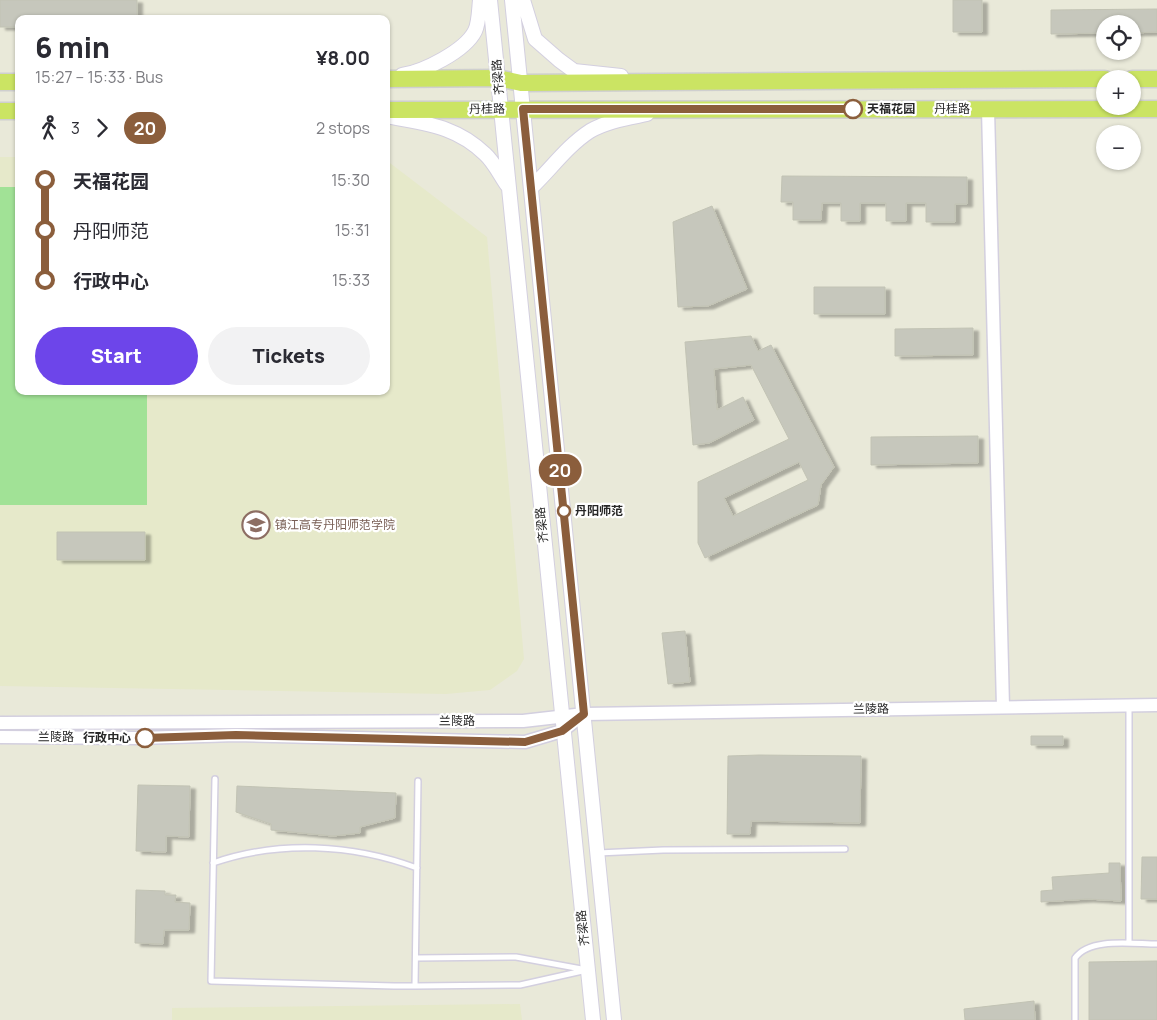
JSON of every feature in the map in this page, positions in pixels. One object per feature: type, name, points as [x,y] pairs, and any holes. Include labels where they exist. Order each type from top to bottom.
[{"type":"main road","points":[[390,77],[415,73],[464,46],[476,30],[480,0]]},
{"type":"main road","name":"齐梁路","points":[[490,0],[562,731],[593,1020]]},
{"type":"main road","name":"齐梁路","points":[[512,0],[614,1020]]},
{"type":"main road","points":[[523,0],[535,39],[574,71],[666,81]]},
{"type":"main road","points":[[390,78],[498,78],[521,83],[1096,79]]},
{"type":"main road","points":[[1141,79],[1157,79]]},
{"type":"main road","points":[[0,82],[15,82]]},
{"type":"main road","points":[[531,188],[567,149],[591,130],[618,120],[668,109]]},
{"type":"main road","name":"丹桂路","points":[[390,110],[1157,109]]},
{"type":"main road","points":[[0,111],[15,111]]},
{"type":"main road","points":[[390,117],[444,127],[466,139],[486,155],[508,187]]},
{"type":"street","points":[[988,109],[1002,707]]},
{"type":"street","name":"兰陵路","points":[[0,723],[523,721],[584,714],[1157,704]]},
{"type":"street","name":"兰陵路","points":[[0,737],[139,738],[236,735],[525,742],[562,731],[584,714]]},
{"type":"lane","points":[[1129,705],[1129,944]]},
{"type":"lane","points":[[215,779],[211,981],[415,986],[520,985],[588,970]]},
{"type":"lane","points":[[415,986],[418,782]]},
{"type":"lane","points":[[213,863],[265,850],[333,849],[360,851],[390,858],[417,868]]},
{"type":"lane","points":[[598,853],[663,850],[845,849]]},
{"type":"lane","points":[[1075,1020],[1075,958],[1081,949],[1092,944],[1157,944]]},
{"type":"lane","points":[[416,958],[516,957],[588,970]]},
{"type":"shaded area","name":"镇江高专丹阳师范学院","points":[[0,157],[15,157],[15,395],[390,395],[390,163],[487,237],[524,659],[517,671],[490,690],[446,694],[0,686]]},
{"type":"shaded area","points":[[520,1004],[522,1020],[172,1020],[172,1008]]},
{"type":"green space","points":[[0,187],[15,187],[15,395],[147,395],[147,505],[0,505]]},
{"type":"building","points":[[0,0],[137,0],[137,15],[15,15],[15,27],[0,27]]},
{"type":"building","points":[[953,0],[982,0],[982,32],[953,32]]},
{"type":"building","points":[[1157,9],[1157,32],[1141,33],[1141,15],[1096,15],[1096,33],[1051,34],[1051,10]]},
{"type":"building","points":[[782,176],[967,177],[967,204],[955,204],[955,222],[926,222],[926,203],[906,203],[906,221],[886,221],[886,203],[860,203],[860,221],[841,221],[841,203],[822,203],[821,220],[793,220],[793,202],[781,202]]},
{"type":"building","points":[[712,206],[747,289],[708,306],[678,307],[673,222]]},
{"type":"building","points":[[814,287],[885,287],[885,314],[814,314]]},
{"type":"building","points":[[973,328],[973,355],[895,356],[895,329]]},
{"type":"building","points":[[751,336],[758,351],[771,345],[834,467],[821,485],[818,505],[705,558],[698,543],[698,482],[789,439],[751,365],[714,369],[717,410],[743,397],[754,420],[709,443],[693,445],[685,342]],"holes":[[[799,462],[808,480],[733,516],[724,498]]]},
{"type":"building","points":[[978,436],[978,463],[871,465],[871,437]]},
{"type":"building","points":[[57,532],[145,532],[145,560],[57,560]]},
{"type":"building","points":[[685,631],[690,682],[668,684],[662,633]]},
{"type":"building","points":[[1031,736],[1063,736],[1063,745],[1031,745]]},
{"type":"building","points":[[728,756],[861,756],[860,823],[751,821],[750,834],[727,834]]},
{"type":"building","points":[[138,785],[190,786],[189,837],[166,836],[166,852],[136,851]]},
{"type":"building","points":[[237,786],[396,793],[395,818],[360,827],[360,833],[333,836],[271,830],[271,824],[236,812]]},
{"type":"building","points":[[1142,857],[1157,857],[1157,899],[1141,899]]},
{"type":"building","points":[[1109,863],[1120,863],[1121,901],[1088,899],[1041,902],[1041,891],[1053,890],[1052,877],[1109,873]]},
{"type":"building","points":[[136,890],[165,891],[165,895],[176,895],[175,902],[190,903],[189,930],[164,930],[163,944],[135,943]]},
{"type":"building","points":[[1157,961],[1157,1020],[1089,1020],[1089,962]]},
{"type":"building","points":[[1034,1001],[1035,1020],[965,1020],[964,1009]]},
{"type":"bus line","name":"20","points":[[145,738],[236,735],[525,742],[562,731],[584,714],[523,109],[853,109]]},
{"type":"place","name":"天福花园","points":[[853,109]]},
{"type":"place","name":"丹阳师范","points":[[564,511]]},
{"type":"place","name":"镇江高专丹阳师范学院","points":[[256,525]]},
{"type":"place","name":"行政中心","points":[[145,738]]}]
